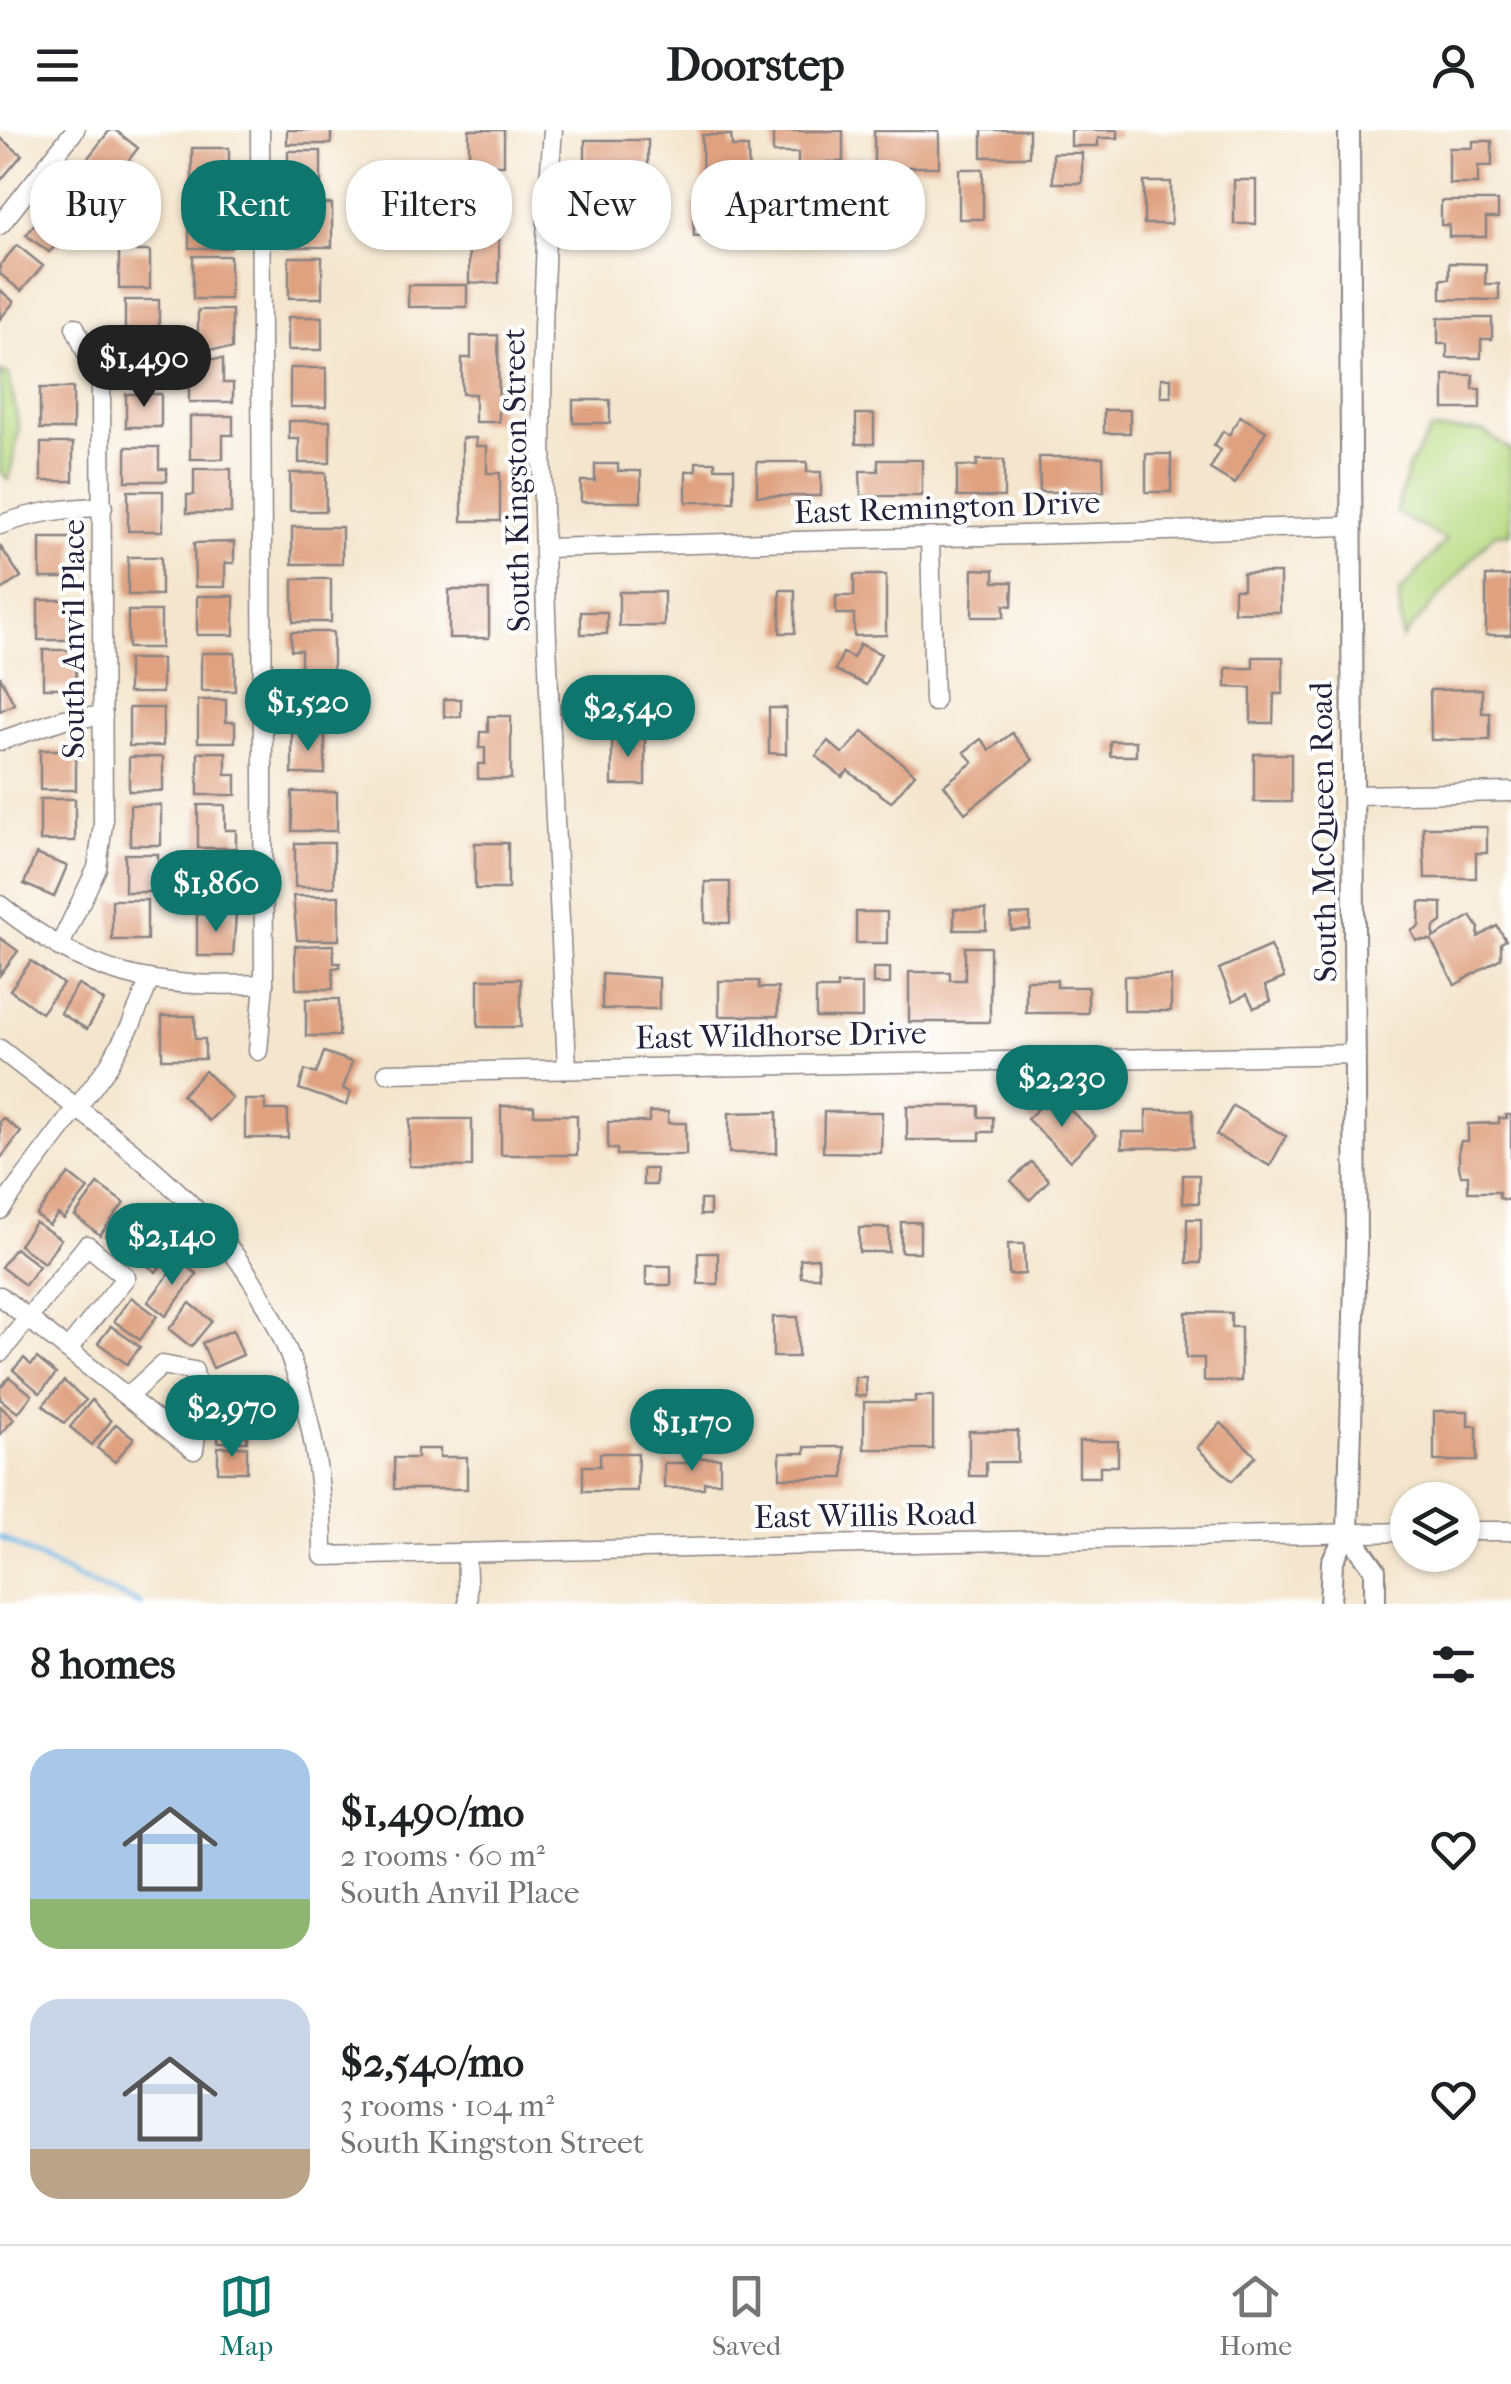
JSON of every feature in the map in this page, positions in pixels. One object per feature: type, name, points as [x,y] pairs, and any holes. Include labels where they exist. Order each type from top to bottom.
[{"type":"main road","name":"South McQueen Road","points":[[1330,1604],[1332,1562],[1348,1532],[1355,1339],[1349,130]]},
{"type":"main road","points":[[1348,1532],[1375,1570],[1375,1604]]},
{"type":"street","points":[[0,226],[75,130]]},
{"type":"street","points":[[258,1051],[264,984],[260,130]]},
{"type":"street","name":"South Kingston Street","points":[[554,130],[541,339],[545,548],[567,1069]]},
{"type":"street","name":"South Anvil Place","points":[[60,946],[97,868],[103,824],[101,386],[75,327]]},
{"type":"street","points":[[0,525],[60,508],[103,506]]},
{"type":"street","name":"East Remington Drive","points":[[545,548],[1350,526]]},
{"type":"street","points":[[930,538],[934,702]]},
{"type":"street","points":[[0,741],[64,719],[103,716]]},
{"type":"street","points":[[1354,795],[1511,792]]},
{"type":"street","points":[[0,905],[60,946],[103,968],[149,982],[264,984]]},
{"type":"street","points":[[0,1210],[109,1065],[149,982]]},
{"type":"street","points":[[0,1049],[75,1108]]},
{"type":"street","name":"East Wildhorse Drive","points":[[387,1073],[1356,1054]]},
{"type":"street","name":"East Willis Road","points":[[75,1108],[163,1179],[210,1225],[246,1270],[278,1323],[315,1440],[323,1499],[323,1556],[1390,1532]]},
{"type":"street","points":[[0,1353],[87,1246],[126,1277],[68,1350]]},
{"type":"street","points":[[0,1296],[194,1450],[200,1402],[194,1370],[162,1364],[128,1396]]},
{"type":"street","points":[[1480,1531],[1511,1530]]},
{"type":"street","points":[[466,1553],[468,1604]]},
{"type":"green space","points":[[0,372],[9,375],[19,429],[9,480],[0,471]]},
{"type":"green space","points":[[1431,430],[1483,431],[1511,451],[1511,533],[1494,534],[1402,639],[1399,594],[1446,540],[1396,513],[1408,468]]},
{"type":"building","points":[[110,130],[138,148],[129,160],[87,159]]},
{"type":"building","points":[[287,130],[331,130],[331,144],[287,144]]},
{"type":"building","points":[[469,130],[504,130],[504,160],[469,160]]},
{"type":"building","points":[[982,130],[1029,130],[1029,157],[982,157]]},
{"type":"building","points":[[1071,130],[1118,130],[1118,138],[1098,138],[1098,146],[1071,146]]},
{"type":"building","points":[[773,131],[843,131],[843,160],[798,160],[798,153],[773,153]]},
{"type":"building","points":[[874,131],[939,131],[939,167],[925,167],[925,160],[874,160]]},
{"type":"building","points":[[702,135],[731,135],[732,147],[748,147],[748,160],[702,160]]},
{"type":"building","points":[[0,138],[22,155],[0,181]]},
{"type":"building","points":[[585,140],[648,140],[648,160],[585,160]]},
{"type":"building","points":[[1473,141],[1492,141],[1492,166],[1478,166],[1478,184],[1449,184],[1449,148],[1473,148]]},
{"type":"building","points":[[192,148],[229,148],[229,160],[192,160]]},
{"type":"building","points":[[288,151],[321,151],[321,160],[288,160]]},
{"type":"building","points":[[1053,153],[1082,153],[1082,183],[1053,183]]},
{"type":"building","points":[[959,169],[983,169],[983,219],[959,219]]},
{"type":"building","points":[[1234,180],[1256,180],[1256,224],[1234,224]]},
{"type":"building","points":[[1144,182],[1171,182],[1171,224],[1144,224]]},
{"type":"building","points":[[1441,201],[1498,201],[1498,218],[1486,218],[1486,237],[1449,237],[1449,225],[1441,225]]},
{"type":"building","points":[[326,204],[332,204],[332,247],[326,247]]},
{"type":"building","points":[[17,245],[43,266],[21,291],[0,274],[0,265]]},
{"type":"building","points":[[469,250],[499,250],[499,283],[469,283]]},
{"type":"building","points":[[119,251],[150,251],[150,289],[119,289]]},
{"type":"building","points":[[193,256],[230,256],[230,299],[193,299]]},
{"type":"building","points":[[289,257],[322,257],[322,298],[289,298]]},
{"type":"building","points":[[1449,263],[1486,264],[1485,284],[1499,284],[1499,300],[1441,299],[1441,279],[1449,279]]},
{"type":"building","points":[[408,285],[467,285],[467,307],[408,307]]},
{"type":"building","points":[[0,290],[14,302],[0,319]]},
{"type":"building","points":[[125,300],[159,300],[159,333],[125,333]]},
{"type":"building","points":[[198,310],[232,310],[232,349],[198,349]]},
{"type":"building","points":[[288,317],[322,317],[322,350],[288,350]]},
{"type":"building","points":[[1438,318],[1492,318],[1492,339],[1481,339],[1481,358],[1447,358],[1447,344],[1438,344]]},
{"type":"building","points":[[498,335],[499,422],[475,422],[475,394],[462,394],[462,358],[471,358],[471,336]]},
{"type":"building","points":[[127,347],[161,347],[161,385],[127,385]]},
{"type":"building","points":[[189,359],[223,359],[223,383],[233,383],[233,402],[189,402]]},
{"type":"building","points":[[290,368],[326,368],[326,407],[290,407]]},
{"type":"building","points":[[1444,375],[1473,375],[1473,389],[1480,389],[1480,409],[1444,409]]},
{"type":"building","points":[[1161,378],[1171,378],[1171,397],[1161,397]]},
{"type":"building","points":[[40,388],[73,388],[73,429],[40,429]]},
{"type":"building","points":[[126,394],[161,394],[161,427],[126,427]]},
{"type":"building","points":[[573,400],[610,400],[610,423],[573,423]]},
{"type":"building","points":[[1104,410],[1130,410],[1130,433],[1104,433]]},
{"type":"building","points":[[856,414],[874,414],[874,444],[856,444]]},
{"type":"building","points":[[190,416],[233,416],[233,435],[223,435],[223,459],[190,459]]},
{"type":"building","points":[[1240,416],[1266,431],[1235,484],[1210,469],[1221,450],[1214,446],[1223,431],[1229,435]]},
{"type":"building","points":[[289,421],[330,421],[330,463],[299,463],[299,439],[289,439]]},
{"type":"building","points":[[462,438],[476,438],[476,446],[487,446],[487,473],[500,473],[500,521],[462,521]]},
{"type":"building","points":[[41,443],[73,443],[73,481],[41,481]]},
{"type":"building","points":[[126,447],[159,447],[159,469],[167,469],[167,481],[126,481]]},
{"type":"building","points":[[1146,454],[1171,454],[1171,492],[1146,492]]},
{"type":"building","points":[[1039,457],[1103,457],[1104,492],[1040,492]]},
{"type":"building","points":[[878,460],[922,460],[922,496],[861,496],[860,471],[878,471]]},
{"type":"building","points":[[977,460],[1004,460],[1004,497],[957,497],[957,466],[977,466]]},
{"type":"building","points":[[696,462],[734,468],[734,502],[686,502],[686,471],[696,471]]},
{"type":"building","points":[[757,462],[807,462],[807,472],[821,472],[821,496],[757,496]]},
{"type":"building","points":[[595,464],[618,464],[618,471],[641,471],[641,502],[581,502],[581,481],[595,481]]},
{"type":"building","points":[[194,469],[231,469],[231,513],[187,513],[187,495],[194,495]]},
{"type":"building","points":[[290,473],[326,473],[326,511],[290,511]]},
{"type":"building","points":[[128,491],[163,491],[163,531],[128,531]]},
{"type":"building","points":[[292,527],[342,527],[342,564],[292,564]]},
{"type":"building","points":[[40,538],[74,538],[74,578],[40,578]]},
{"type":"building","points":[[234,542],[234,563],[225,563],[225,587],[195,587],[194,543]]},
{"type":"building","points":[[0,546],[21,577],[0,591]]},
{"type":"building","points":[[128,557],[161,557],[161,595],[128,595]]},
{"type":"building","points":[[973,569],[994,570],[994,582],[1013,582],[1012,606],[1004,605],[1004,617],[972,617]]},
{"type":"building","points":[[1243,573],[1280,573],[1280,612],[1234,612],[1234,589],[1243,589]]},
{"type":"building","points":[[854,575],[886,575],[886,635],[854,636],[854,614],[836,614],[836,596],[854,596]]},
{"type":"building","points":[[1486,576],[1511,576],[1511,635],[1486,635]]},
{"type":"building","points":[[293,579],[331,579],[331,622],[293,622]]},
{"type":"building","points":[[449,590],[489,590],[489,638],[449,638]]},
{"type":"building","points":[[780,590],[795,590],[795,633],[780,633]]},
{"type":"building","points":[[619,592],[664,592],[664,626],[619,626]]},
{"type":"building","points":[[197,596],[234,596],[234,635],[197,635]]},
{"type":"building","points":[[38,600],[75,600],[75,640],[38,640]]},
{"type":"building","points":[[128,611],[161,611],[161,648],[128,648]]},
{"type":"building","points":[[581,612],[607,612],[607,634],[581,634]]},
{"type":"building","points":[[291,632],[333,632],[333,675],[301,675],[301,650],[291,650]]},
{"type":"building","points":[[860,644],[881,654],[866,685],[835,670],[843,653],[853,658]]},
{"type":"building","points":[[43,650],[76,650],[76,688],[43,688]]},
{"type":"building","points":[[201,653],[235,653],[235,691],[201,691]]},
{"type":"building","points":[[1253,657],[1283,657],[1283,694],[1274,694],[1273,723],[1251,723],[1251,688],[1226,687],[1226,668],[1253,668]]},
{"type":"building","points":[[128,659],[162,659],[162,693],[128,693]]},
{"type":"building","points":[[0,676],[14,704],[0,711]]},
{"type":"building","points":[[335,683],[335,725],[292,726],[292,710],[299,710],[298,684]]},
{"type":"building","points":[[1482,689],[1482,713],[1490,713],[1490,740],[1431,740],[1430,690]]},
{"type":"building","points":[[444,699],[461,699],[461,717],[444,717]]},
{"type":"building","points":[[198,700],[226,700],[226,722],[235,722],[235,742],[198,742]]},
{"type":"building","points":[[129,708],[163,708],[163,746],[129,746]]},
{"type":"building","points":[[769,708],[786,708],[786,754],[769,753]]},
{"type":"building","points":[[488,716],[511,716],[511,779],[478,779],[478,764],[485,764],[485,748],[479,748],[480,732],[488,732]]},
{"type":"building","points":[[863,731],[915,774],[891,802],[848,771],[842,777],[816,756],[828,741],[843,754]]},
{"type":"building","points":[[292,733],[325,733],[325,774],[292,774]]},
{"type":"building","points":[[1012,733],[1033,760],[965,813],[944,785],[973,762],[964,752],[981,739],[990,750]]},
{"type":"building","points":[[612,736],[645,736],[645,785],[612,785]]},
{"type":"building","points":[[1110,741],[1136,741],[1136,756],[1110,756]]},
{"type":"building","points":[[40,750],[76,750],[76,790],[40,790]]},
{"type":"building","points":[[198,752],[226,752],[226,775],[236,775],[236,795],[198,795]]},
{"type":"building","points":[[1254,754],[1291,754],[1291,802],[1254,802]]},
{"type":"building","points":[[129,757],[163,757],[163,791],[129,791]]},
{"type":"building","points":[[292,792],[337,792],[337,831],[292,831]]},
{"type":"building","points":[[40,799],[75,799],[75,841],[40,841]]},
{"type":"building","points":[[130,805],[161,805],[161,845],[130,845]]},
{"type":"building","points":[[198,805],[225,805],[225,830],[236,830],[236,848],[198,848]]},
{"type":"building","points":[[1423,827],[1487,827],[1487,853],[1476,853],[1476,878],[1425,878]]},
{"type":"building","points":[[295,843],[334,843],[334,887],[295,887]]},
{"type":"building","points":[[475,843],[508,843],[508,889],[475,889]]},
{"type":"building","points":[[36,854],[67,866],[54,897],[24,884]]},
{"type":"building","points":[[125,854],[158,854],[158,892],[125,892]]},
{"type":"building","points":[[194,862],[235,862],[235,881],[226,882],[226,904],[200,904]]},
{"type":"building","points":[[705,882],[730,882],[730,923],[705,923]]},
{"type":"building","points":[[293,896],[339,896],[339,940],[297,940]]},
{"type":"building","points":[[112,900],[147,900],[147,940],[112,940]]},
{"type":"building","points":[[1420,902],[1442,903],[1442,922],[1434,927],[1433,938],[1471,916],[1479,928],[1478,937],[1497,926],[1506,940],[1501,943],[1501,958],[1455,985],[1431,940],[1416,940],[1411,931],[1419,926]]},
{"type":"building","points":[[954,909],[986,909],[986,930],[954,930]]},
{"type":"building","points":[[856,912],[887,912],[887,943],[856,943]]},
{"type":"building","points":[[197,914],[236,914],[233,956],[197,956]]},
{"type":"building","points":[[1030,914],[1030,929],[1011,930],[1011,915]]},
{"type":"building","points":[[0,938],[18,951],[0,975]]},
{"type":"building","points":[[333,945],[334,963],[340,963],[340,967],[333,968],[333,989],[296,989],[295,946]]},
{"type":"building","points":[[1270,946],[1284,978],[1265,986],[1271,1001],[1254,1008],[1247,994],[1233,1001],[1219,969]]},
{"type":"building","points":[[965,947],[990,947],[990,1022],[909,1022],[909,972],[950,972],[950,980],[965,980]]},
{"type":"building","points":[[31,961],[63,984],[41,1013],[10,990]]},
{"type":"building","points":[[873,968],[890,968],[890,984],[873,984]]},
{"type":"building","points":[[602,974],[659,978],[659,1009],[602,1009]]},
{"type":"building","points":[[1124,976],[1171,976],[1171,1011],[1124,1011]]},
{"type":"building","points":[[478,979],[521,979],[521,1027],[478,1027]]},
{"type":"building","points":[[1026,980],[1057,980],[1057,987],[1088,987],[1088,1013],[1026,1013]]},
{"type":"building","points":[[719,981],[759,981],[759,988],[778,988],[778,1016],[719,1016]]},
{"type":"building","points":[[78,984],[104,1001],[87,1029],[60,1013]]},
{"type":"building","points":[[837,984],[862,984],[862,1018],[816,1018],[816,989],[837,989]]},
{"type":"building","points":[[306,999],[339,999],[339,1036],[306,1036]]},
{"type":"building","points":[[162,1016],[195,1016],[195,1039],[205,1039],[205,1059],[162,1059]]},
{"type":"building","points":[[324,1052],[352,1062],[343,1089],[351,1092],[346,1105],[299,1089],[305,1070],[316,1074]]},
{"type":"building","points":[[205,1071],[232,1098],[209,1121],[182,1095]]},
{"type":"building","points":[[245,1100],[265,1100],[265,1110],[288,1110],[288,1138],[245,1138]]},
{"type":"building","points":[[1046,1101],[1061,1115],[1068,1108],[1096,1135],[1070,1161],[1027,1119]]},
{"type":"building","points":[[501,1106],[534,1106],[534,1115],[577,1115],[577,1155],[501,1155]]},
{"type":"building","points":[[907,1106],[979,1106],[979,1117],[993,1117],[993,1132],[980,1132],[980,1140],[907,1140]]},
{"type":"building","points":[[1233,1106],[1286,1136],[1270,1166],[1216,1135]]},
{"type":"building","points":[[1146,1110],[1193,1110],[1193,1147],[1122,1148],[1122,1132],[1146,1132]]},
{"type":"building","points":[[649,1112],[668,1112],[668,1123],[686,1123],[686,1155],[617,1155],[617,1149],[608,1149],[608,1122],[649,1122]]},
{"type":"building","points":[[777,1112],[777,1153],[729,1153],[729,1113]]},
{"type":"building","points":[[824,1112],[882,1112],[881,1153],[823,1152]]},
{"type":"building","points":[[1511,1115],[1511,1201],[1499,1198],[1499,1192],[1468,1192],[1468,1175],[1461,1175],[1459,1167],[1459,1148],[1461,1141],[1468,1141],[1468,1124],[1499,1123],[1499,1118],[1507,1118]]},
{"type":"building","points":[[3,1118],[21,1132],[0,1159],[0,1121]]},
{"type":"building","points":[[410,1119],[472,1119],[472,1167],[409,1166]]},
{"type":"building","points":[[1031,1162],[1049,1180],[1030,1200],[1011,1181]]},
{"type":"building","points":[[643,1169],[656,1169],[656,1185],[643,1185]]},
{"type":"building","points":[[69,1174],[88,1189],[64,1219],[58,1214],[49,1225],[36,1215]]},
{"type":"building","points":[[1183,1175],[1199,1175],[1199,1203],[1183,1203]]},
{"type":"building","points":[[98,1184],[124,1203],[100,1235],[75,1216]]},
{"type":"building","points":[[700,1200],[710,1200],[710,1215],[700,1215]]},
{"type":"building","points":[[129,1208],[148,1223],[130,1244],[125,1240],[120,1247],[106,1236]]},
{"type":"building","points":[[1187,1219],[1201,1219],[1201,1263],[1187,1263]]},
{"type":"building","points":[[35,1222],[61,1239],[44,1263],[19,1245]]},
{"type":"building","points":[[901,1222],[920,1222],[920,1252],[901,1252]]},
{"type":"building","points":[[859,1228],[889,1228],[889,1252],[859,1252]]},
{"type":"building","points":[[152,1231],[174,1248],[156,1272],[134,1255]]},
{"type":"building","points":[[1008,1244],[1024,1244],[1025,1274],[1009,1275]]},
{"type":"building","points":[[15,1248],[39,1266],[25,1285],[1,1267]]},
{"type":"building","points":[[698,1253],[718,1253],[718,1284],[698,1284]]},
{"type":"building","points":[[818,1258],[819,1277],[801,1277],[800,1259]]},
{"type":"building","points":[[179,1261],[197,1274],[166,1316],[148,1302]]},
{"type":"building","points":[[646,1266],[671,1266],[671,1285],[646,1285]]},
{"type":"building","points":[[131,1297],[157,1316],[140,1340],[114,1321]]},
{"type":"building","points":[[190,1303],[212,1321],[191,1347],[169,1329]]},
{"type":"building","points":[[1186,1312],[1231,1313],[1231,1327],[1241,1327],[1241,1381],[1204,1381],[1204,1358],[1186,1358]]},
{"type":"building","points":[[773,1317],[798,1317],[798,1357],[773,1357]]},
{"type":"building","points":[[111,1326],[140,1347],[127,1364],[98,1343]]},
{"type":"building","points":[[233,1330],[243,1355],[213,1368],[202,1343]]},
{"type":"building","points":[[24,1358],[31,1365],[37,1358],[56,1374],[40,1393],[13,1370]]},
{"type":"building","points":[[9,1377],[32,1395],[18,1413],[0,1399],[0,1388]]},
{"type":"building","points":[[855,1377],[866,1377],[866,1396],[855,1396]]},
{"type":"building","points":[[64,1381],[86,1400],[64,1423],[43,1405]]},
{"type":"building","points":[[216,1383],[251,1383],[251,1407],[216,1407]]},
{"type":"building","points":[[915,1396],[933,1396],[933,1449],[864,1449],[864,1402],[915,1402]]},
{"type":"building","points":[[92,1400],[111,1421],[92,1445],[70,1427]]},
{"type":"building","points":[[0,1406],[14,1419],[0,1435]]},
{"type":"building","points":[[1434,1411],[1468,1411],[1468,1426],[1477,1426],[1477,1461],[1434,1461]]},
{"type":"building","points":[[218,1414],[247,1414],[247,1442],[218,1442]]},
{"type":"building","points":[[1221,1423],[1256,1456],[1232,1481],[1197,1448]]},
{"type":"building","points":[[116,1424],[134,1438],[115,1462],[97,1448]]},
{"type":"building","points":[[969,1431],[1018,1431],[1018,1462],[986,1462],[986,1476],[969,1476]]},
{"type":"building","points":[[1079,1441],[1118,1441],[1118,1466],[1100,1466],[1100,1477],[1079,1477]]},
{"type":"building","points":[[218,1447],[247,1447],[247,1472],[218,1472]]},
{"type":"building","points":[[805,1447],[844,1447],[844,1478],[780,1478],[780,1453],[805,1453]]},
{"type":"building","points":[[417,1449],[440,1449],[440,1457],[467,1457],[467,1489],[394,1489],[394,1458],[417,1458]]},
{"type":"building","points":[[600,1453],[638,1453],[637,1491],[583,1491],[583,1466],[600,1466]]},
{"type":"building","points":[[695,1458],[720,1458],[720,1482],[704,1482],[704,1488],[664,1488],[664,1463],[695,1463]]},
{"type":"waterway","points":[[0,1537],[80,1579],[141,1604]]}]
